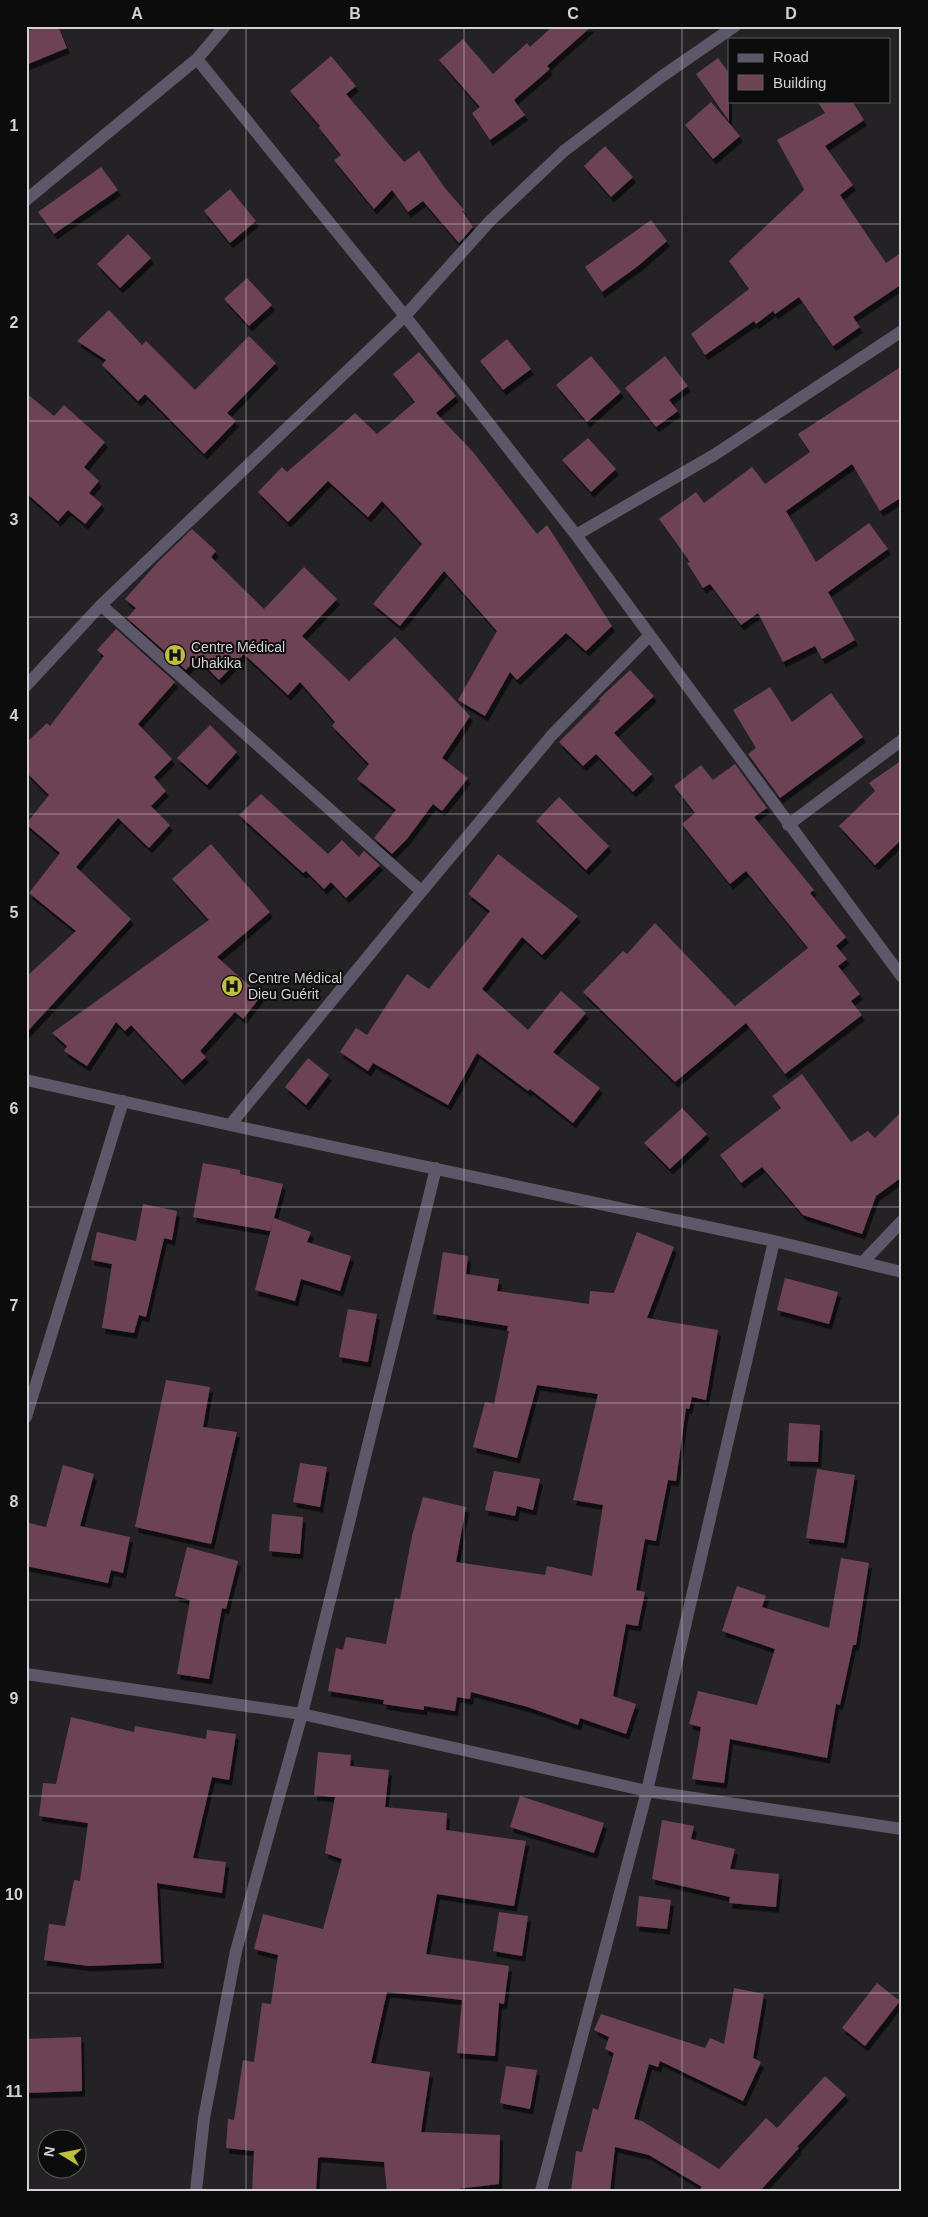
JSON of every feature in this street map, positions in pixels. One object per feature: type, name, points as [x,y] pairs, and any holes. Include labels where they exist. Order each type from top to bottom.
[{"type":"street","points":[[26,200],[197,59],[225,26]]},
{"type":"street","points":[[26,686],[101,605],[405,316],[489,222],[564,151],[661,77],[734,26]]},
{"type":"street","points":[[197,59],[405,316],[576,535],[788,825],[902,977]]},
{"type":"street","points":[[576,535],[714,455],[902,331]]},
{"type":"street","points":[[101,605],[421,891]]},
{"type":"street","points":[[230,1125],[421,891],[552,735],[649,636]]},
{"type":"street","points":[[788,825],[902,740]]},
{"type":"street","points":[[26,1080],[774,1240],[902,1272]]},
{"type":"street","points":[[26,1417],[123,1101]]},
{"type":"street","points":[[196,2191],[204,2118],[236,1951],[302,1714],[436,1168]]},
{"type":"street","points":[[864,1262],[902,1221]]},
{"type":"street","points":[[541,2191],[648,1791],[774,1240]]},
{"type":"street","points":[[26,1674],[302,1714],[648,1791],[902,1830]]},
{"type":"building","points":[[39,26],[58,26],[67,48],[26,65],[26,32]]},
{"type":"building","points":[[553,26],[592,26],[547,66],[550,69],[514,100],[525,115],[490,140],[472,113],[480,107],[439,60],[463,39],[493,74],[527,43],[530,47]]},
{"type":"building","points":[[331,56],[356,86],[346,94],[404,162],[419,151],[445,188],[464,210],[462,211],[473,227],[459,243],[423,201],[408,212],[392,190],[374,209],[334,160],[341,155],[319,128],[320,126],[290,91]]},
{"type":"building","points":[[718,58],[728,72],[729,121],[696,74]]},
{"type":"building","points":[[711,102],[740,136],[713,159],[685,125]]},
{"type":"building","points":[[818,102],[853,102],[864,120],[825,146],[853,185],[840,195],[886,263],[902,252],[902,284],[853,317],[860,327],[833,346],[799,297],[775,314],[773,311],[756,324],[754,321],[705,355],[691,334],[749,289],[729,261],[804,189],[777,140],[825,113]]},
{"type":"building","points":[[605,146],[633,177],[611,197],[584,166]]},
{"type":"building","points":[[101,167],[118,190],[54,234],[38,212]]},
{"type":"building","points":[[230,189],[256,221],[230,243],[204,211]]},
{"type":"building","points":[[651,220],[667,241],[638,266],[602,292],[585,267]]},
{"type":"building","points":[[128,234],[151,258],[120,288],[97,264]]},
{"type":"building","points":[[247,278],[272,305],[249,326],[224,299]]},
{"type":"building","points":[[109,310],[142,345],[146,341],[195,390],[249,336],[276,363],[227,413],[236,421],[204,454],[145,394],[138,401],[102,365],[106,360],[77,341]]},
{"type":"building","points":[[507,339],[531,369],[503,390],[480,361]]},
{"type":"building","points":[[419,352],[456,396],[436,413],[473,452],[537,534],[547,525],[612,626],[586,651],[566,633],[517,680],[510,672],[485,716],[458,700],[497,631],[444,571],[400,626],[373,604],[422,544],[382,501],[368,517],[328,481],[288,522],[258,492],[282,467],[287,472],[355,413],[377,434],[415,402],[393,374]]},
{"type":"building","points":[[591,356],[621,392],[587,422],[556,385]]},
{"type":"building","points":[[665,356],[688,386],[669,400],[678,411],[656,427],[625,388]]},
{"type":"building","points":[[902,366],[902,497],[880,511],[852,464],[786,511],[816,562],[869,523],[888,549],[828,592],[855,640],[822,659],[815,646],[783,662],[758,613],[741,625],[710,584],[703,588],[687,563],[690,562],[659,519],[696,492],[704,503],[752,467],[765,484],[810,452],[798,434]]},
{"type":"building","points":[[26,393],[54,416],[64,405],[105,442],[84,467],[99,481],[89,493],[102,504],[85,524],[68,510],[58,521],[26,493]]},
{"type":"building","points":[[588,438],[616,469],[591,492],[562,460]]},
{"type":"building","points":[[192,529],[216,551],[211,557],[264,609],[304,567],[337,599],[302,636],[349,681],[395,637],[470,716],[442,758],[468,778],[442,811],[433,804],[407,839],[392,854],[374,838],[396,810],[357,779],[369,764],[332,726],[335,722],[300,682],[288,695],[244,654],[219,680],[197,658],[186,670],[127,618],[136,608],[125,599],[158,562]]},
{"type":"building","points":[[116,629],[175,682],[138,724],[172,759],[154,777],[166,791],[151,806],[170,825],[149,848],[118,818],[76,867],[131,919],[26,1033],[26,977],[76,931],[29,893],[60,853],[26,824],[49,795],[26,772],[26,743],[47,723],[50,726],[104,656],[97,650]]},
{"type":"building","points":[[630,670],[654,696],[614,733],[652,774],[633,792],[596,754],[583,766],[559,742],[600,701],[599,699]]},
{"type":"building","points":[[770,687],[792,722],[831,693],[863,737],[780,798],[748,754],[756,748],[733,710]]},
{"type":"building","points":[[210,725],[237,752],[207,785],[177,758]]},
{"type":"building","points":[[902,760],[902,839],[875,865],[839,826],[875,791],[869,783]]},
{"type":"building","points":[[735,764],[767,808],[754,817],[814,890],[810,893],[846,937],[836,946],[847,959],[838,966],[860,994],[851,1001],[862,1015],[785,1074],[746,1023],[675,1082],[583,992],[623,951],[627,954],[655,923],[735,1006],[808,948],[746,871],[730,884],[682,824],[695,813],[674,786],[701,765],[713,780]]},
{"type":"building","points":[[261,794],[328,854],[342,840],[359,857],[364,851],[380,865],[346,898],[331,882],[324,889],[306,871],[303,873],[239,815]]},
{"type":"building","points":[[559,797],[609,846],[586,870],[536,821]]},
{"type":"building","points":[[211,844],[270,912],[217,957],[261,996],[243,1019],[235,1012],[200,1051],[206,1057],[182,1080],[131,1025],[125,1031],[116,1022],[87,1066],[64,1051],[67,1046],[52,1033],[209,920],[172,879]]},
{"type":"building","points":[[498,854],[578,916],[542,955],[522,937],[482,989],[528,1030],[561,991],[586,1013],[553,1052],[600,1088],[573,1123],[530,1089],[528,1091],[477,1053],[448,1105],[373,1063],[368,1071],[340,1052],[356,1028],[367,1035],[407,974],[429,989],[490,911],[468,894]]},
{"type":"building","points":[[308,1058],[329,1075],[306,1105],[285,1087]]},
{"type":"building","points":[[802,1074],[851,1142],[868,1131],[875,1138],[902,1111],[902,1177],[876,1196],[862,1234],[803,1215],[762,1167],[741,1183],[720,1155],[781,1108],[772,1096]]},
{"type":"building","points":[[682,1108],[707,1134],[670,1169],[644,1143]]},
{"type":"building","points":[[203,1163],[240,1170],[240,1174],[283,1184],[270,1231],[193,1217]]},
{"type":"building","points":[[143,1204],[177,1211],[172,1240],[164,1238],[146,1317],[139,1315],[134,1333],[102,1328],[112,1264],[91,1260],[97,1232],[136,1241]]},
{"type":"building","points":[[274,1218],[311,1232],[307,1242],[351,1256],[340,1291],[301,1279],[295,1301],[255,1290]]},
{"type":"building","points":[[637,1232],[674,1247],[647,1318],[718,1330],[706,1400],[692,1397],[689,1409],[686,1408],[676,1481],[668,1480],[656,1541],[645,1539],[636,1590],[645,1592],[638,1626],[626,1624],[613,1696],[636,1704],[626,1734],[580,1718],[578,1725],[528,1707],[471,1692],[470,1699],[457,1697],[455,1711],[424,1706],[424,1710],[383,1704],[384,1700],[328,1691],[336,1648],[343,1650],[346,1637],[386,1644],[395,1598],[400,1599],[412,1536],[423,1497],[466,1507],[456,1562],[545,1575],[547,1566],[592,1576],[603,1505],[573,1500],[598,1394],[537,1385],[517,1458],[473,1447],[485,1402],[494,1404],[509,1331],[507,1331],[508,1326],[433,1314],[443,1252],[468,1256],[466,1274],[499,1279],[497,1291],[589,1304],[590,1291],[614,1293]]},
{"type":"building","points":[[785,1278],[838,1292],[829,1324],[777,1310]]},
{"type":"building","points":[[348,1309],[377,1314],[368,1362],[339,1357]]},
{"type":"building","points":[[166,1380],[210,1387],[203,1427],[237,1432],[211,1544],[135,1527]]},
{"type":"building","points":[[789,1423],[820,1425],[818,1462],[787,1461]]},
{"type":"building","points":[[300,1463],[327,1467],[320,1507],[293,1502]]},
{"type":"building","points":[[63,1465],[94,1474],[80,1526],[130,1537],[123,1573],[111,1570],[108,1583],[26,1566],[26,1537],[29,1523],[46,1527]]},
{"type":"building","points":[[817,1469],[855,1475],[844,1543],[806,1538]]},
{"type":"building","points":[[494,1471],[540,1479],[533,1510],[517,1506],[515,1516],[485,1510]]},
{"type":"building","points":[[272,1514],[303,1517],[300,1554],[269,1551]]},
{"type":"building","points":[[187,1547],[238,1561],[226,1609],[222,1608],[209,1679],[177,1674],[190,1600],[175,1596]]},
{"type":"building","points":[[841,1558],[869,1563],[856,1645],[853,1645],[840,1705],[836,1704],[827,1758],[730,1739],[724,1783],[692,1779],[701,1727],[689,1724],[698,1691],[757,1705],[775,1649],[722,1631],[737,1586],[766,1596],[762,1607],[829,1628]]},
{"type":"building","points":[[71,1717],[134,1732],[135,1726],[206,1739],[207,1730],[236,1734],[229,1780],[212,1777],[193,1858],[226,1862],[222,1893],[157,1883],[161,1963],[89,1966],[44,1960],[49,1924],[65,1926],[74,1880],[80,1881],[88,1823],[39,1816],[43,1783],[56,1784]]},
{"type":"building","points":[[318,1752],[351,1755],[350,1766],[389,1770],[385,1807],[447,1813],[446,1830],[526,1841],[514,1906],[437,1894],[426,1954],[509,1966],[504,2004],[499,2003],[495,2056],[457,2053],[462,2000],[387,1992],[371,2063],[430,2072],[421,2132],[500,2135],[499,2184],[440,2191],[387,2191],[384,2162],[321,2157],[318,2158],[316,2191],[252,2191],[254,2151],[226,2148],[228,2119],[234,2120],[243,2060],[254,2062],[262,2003],[271,2004],[278,1955],[254,1949],[263,1914],[323,1929],[342,1859],[325,1853],[335,1797],[314,1795]]},
{"type":"building","points":[[520,1796],[604,1823],[594,1853],[510,1827]]},
{"type":"building","points":[[662,1820],[694,1826],[691,1839],[735,1849],[730,1869],[779,1874],[776,1907],[729,1903],[730,1897],[652,1879]]},
{"type":"building","points":[[639,1896],[671,1900],[667,1929],[636,1926]]},
{"type":"building","points":[[499,1912],[528,1916],[522,1956],[493,1951]]},
{"type":"building","points":[[877,1983],[900,2001],[865,2046],[842,2028]]},
{"type":"building","points":[[734,1988],[764,1994],[753,2058],[761,2062],[743,2101],[660,2061],[658,2067],[649,2064],[634,2119],[642,2121],[719,2169],[766,2118],[777,2128],[825,2076],[846,2095],[797,2147],[799,2148],[760,2191],[698,2191],[702,2187],[649,2155],[615,2147],[610,2191],[571,2191],[576,2151],[582,2152],[593,2108],[598,2110],[614,2053],[605,2049],[609,2037],[594,2030],[601,2014],[705,2048],[710,2038],[724,2044]]},
{"type":"building","points":[[81,2037],[82,2091],[26,2093],[26,2039]]},
{"type":"building","points":[[506,2066],[537,2070],[530,2109],[500,2103]]},
{"type":"place","name":"Centre Médical Uhakika","points":[[175,655]]},
{"type":"place","name":"Centre Médical Dieu Guérit","points":[[232,986]]}]
